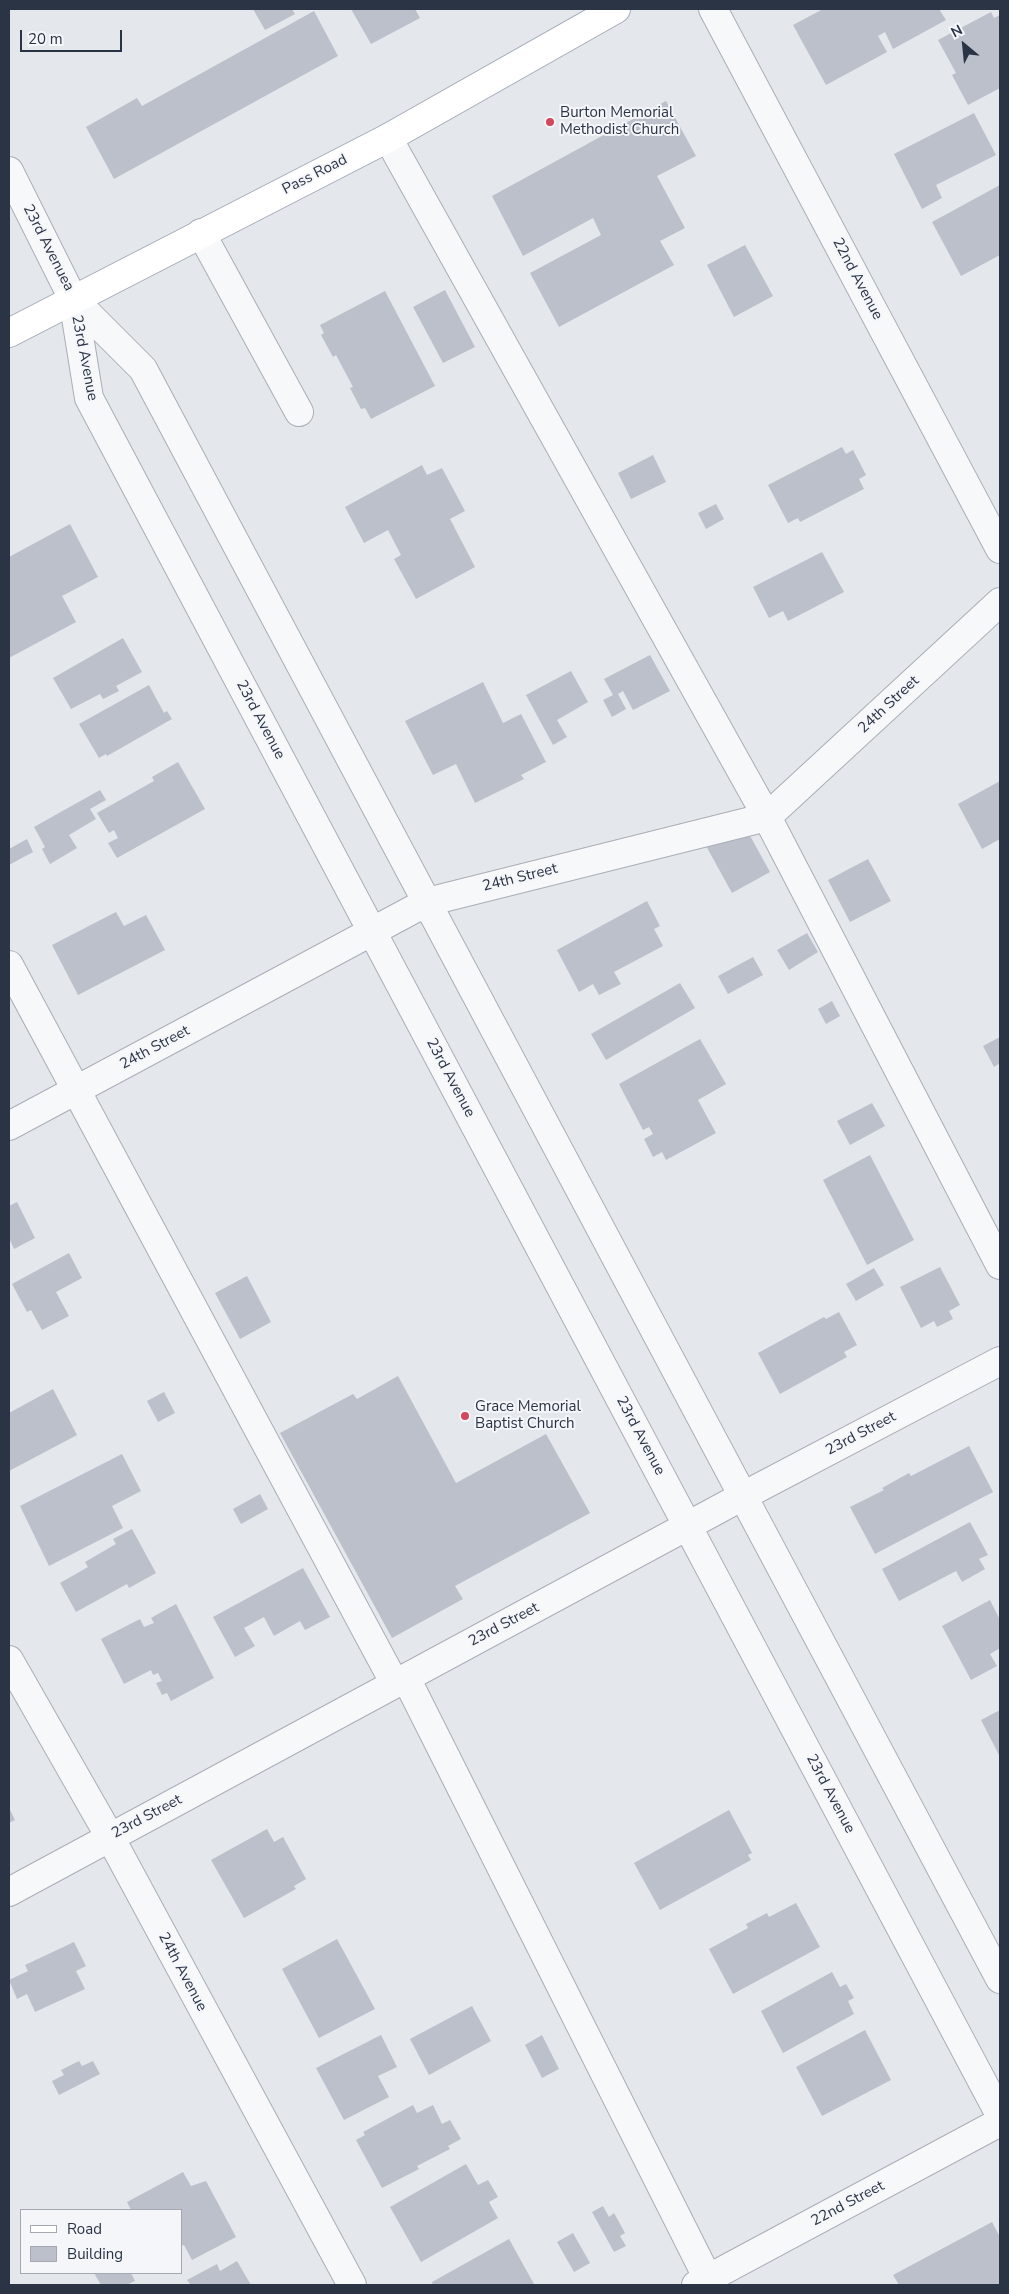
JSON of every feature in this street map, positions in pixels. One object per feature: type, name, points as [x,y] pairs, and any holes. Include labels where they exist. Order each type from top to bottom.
[{"type":"main road","name":"Pass Road","points":[[9,333],[388,138],[616,9]]},
{"type":"street","name":"22nd Avenue","points":[[713,9],[1000,549]]},
{"type":"street","points":[[388,138],[767,817],[1000,1265]]},
{"type":"street","name":"23rd Avenuea","points":[[9,171],[74,299]]},
{"type":"street","points":[[201,233],[299,412]]},
{"type":"street","name":"23rd Avenue","points":[[74,299],[143,369],[1000,1979]]},
{"type":"street","name":"23rd Avenue","points":[[74,299],[89,398],[1000,2115]]},
{"type":"street","name":"24th Street","points":[[9,1126],[428,902],[767,817],[1000,602]]},
{"type":"street","points":[[9,965],[401,1681],[705,2283]]},
{"type":"street","name":"23rd Street","points":[[9,1892],[1000,1360]]},
{"type":"street","name":"24th Avenue","points":[[9,1660],[110,1837],[352,2285]]},
{"type":"street","name":"22nd Street","points":[[705,2283],[1000,2122]]},
{"type":"building","points":[[253,9],[292,9],[295,14],[265,30]]},
{"type":"building","points":[[351,9],[415,9],[420,18],[371,44]]},
{"type":"building","points":[[823,9],[939,9],[946,20],[893,49],[885,32],[878,36],[887,52],[826,85],[793,25]]},
{"type":"building","points":[[314,11],[338,56],[114,179],[86,127],[137,98],[142,106]]},
{"type":"building","points":[[991,12],[994,18],[1000,15],[1000,88],[968,105],[952,75],[956,73],[938,40]]},
{"type":"building","points":[[666,101],[696,156],[657,176],[685,228],[660,241],[674,265],[559,327],[530,273],[601,235],[593,218],[523,256],[492,196]]},
{"type":"building","points":[[974,113],[996,155],[936,185],[942,198],[922,209],[894,154]]},
{"type":"building","points":[[1000,185],[1000,255],[961,276],[932,222]]},
{"type":"building","points":[[745,245],[773,296],[734,317],[707,265]]},
{"type":"building","points":[[445,290],[475,347],[443,363],[413,307]]},
{"type":"building","points":[[385,291],[435,386],[371,419],[365,408],[361,409],[350,388],[353,387],[336,355],[333,357],[321,335],[324,333],[320,325]]},
{"type":"building","points":[[842,447],[846,454],[853,450],[866,475],[859,479],[864,489],[800,522],[798,518],[788,523],[768,485]]},
{"type":"building","points":[[653,455],[666,482],[631,499],[618,473]]},
{"type":"building","points":[[422,465],[427,475],[442,468],[465,511],[450,519],[475,567],[416,599],[394,559],[401,555],[388,530],[364,543],[345,507]]},
{"type":"building","points":[[716,504],[724,519],[706,529],[698,513]]},
{"type":"building","points":[[70,524],[98,577],[62,596],[76,622],[9,658],[9,557]]},
{"type":"building","points":[[822,552],[844,592],[788,621],[783,611],[769,618],[753,587]]},
{"type":"building","points":[[123,638],[142,672],[116,686],[119,691],[103,699],[100,694],[71,709],[53,678]]},
{"type":"building","points":[[650,655],[670,691],[633,710],[623,691],[618,694],[626,709],[612,717],[603,700],[613,695],[604,679]]},
{"type":"building","points":[[571,671],[588,702],[557,720],[567,737],[553,745],[526,695]]},
{"type":"building","points":[[483,682],[503,723],[521,714],[546,762],[521,775],[524,779],[475,803],[456,764],[433,775],[405,721]]},
{"type":"building","points":[[149,685],[164,713],[167,711],[172,719],[107,756],[106,754],[99,758],[79,724]]},
{"type":"building","points":[[178,762],[205,809],[117,858],[108,843],[118,838],[114,830],[109,833],[97,813],[154,781],[152,777]]},
{"type":"building","points":[[1000,781],[1000,839],[982,849],[958,804]]},
{"type":"building","points":[[100,790],[106,800],[90,809],[96,819],[69,835],[77,848],[50,864],[42,849],[45,847],[34,827]]},
{"type":"building","points":[[743,823],[770,872],[732,893],[705,844]]},
{"type":"building","points":[[27,839],[33,852],[9,865],[9,849]]},
{"type":"building","points":[[868,859],[891,901],[850,922],[828,880]]},
{"type":"building","points":[[647,901],[660,926],[654,929],[663,946],[614,972],[621,984],[599,995],[593,984],[579,992],[557,950]]},
{"type":"building","points":[[116,912],[124,926],[146,915],[165,950],[78,995],[52,945]]},
{"type":"building","points":[[807,933],[818,952],[789,970],[777,950]]},
{"type":"building","points":[[753,957],[763,975],[728,994],[718,976]]},
{"type":"building","points":[[680,983],[695,1008],[606,1060],[591,1034]]},
{"type":"building","points":[[832,1001],[840,1016],[826,1024],[818,1009]]},
{"type":"building","points":[[1000,1037],[1000,1063],[994,1067],[983,1046]]},
{"type":"building","points":[[700,1039],[726,1084],[698,1100],[716,1133],[666,1160],[662,1152],[653,1157],[644,1139],[653,1134],[649,1127],[643,1130],[619,1084]]},
{"type":"building","points":[[872,1103],[885,1126],[850,1145],[837,1121]]},
{"type":"building","points":[[870,1155],[914,1240],[867,1265],[823,1180]]},
{"type":"building","points":[[17,1202],[35,1238],[14,1249],[9,1238],[9,1206]]},
{"type":"building","points":[[69,1253],[82,1278],[56,1292],[69,1316],[42,1330],[31,1310],[27,1312],[12,1284]]},
{"type":"building","points":[[940,1267],[960,1305],[949,1311],[953,1319],[937,1327],[934,1321],[921,1328],[900,1287]]},
{"type":"building","points":[[874,1268],[884,1285],[856,1301],[846,1284]]},
{"type":"building","points":[[247,1276],[271,1322],[240,1339],[215,1293]]},
{"type":"building","points":[[839,1312],[857,1345],[844,1352],[847,1357],[780,1394],[758,1353],[824,1317],[826,1319]]},
{"type":"building","points":[[398,1376],[456,1483],[546,1434],[590,1513],[455,1586],[463,1599],[392,1638],[280,1433],[353,1394],[357,1399]]},
{"type":"building","points":[[53,1389],[77,1435],[9,1471],[9,1413]]},
{"type":"building","points":[[164,1392],[175,1413],[158,1422],[147,1401]]},
{"type":"building","points":[[969,1446],[993,1492],[875,1554],[850,1507],[884,1490],[882,1488],[909,1473],[911,1476]]},
{"type":"building","points":[[122,1454],[141,1491],[112,1506],[123,1528],[49,1566],[20,1506]]},
{"type":"building","points":[[260,1494],[268,1509],[241,1524],[233,1509]]},
{"type":"building","points":[[970,1522],[988,1555],[979,1559],[985,1569],[962,1582],[956,1571],[899,1601],[882,1569]]},
{"type":"building","points":[[132,1529],[156,1573],[129,1588],[127,1584],[76,1612],[60,1583],[88,1567],[85,1562],[116,1544],[113,1539]]},
{"type":"building","points":[[303,1568],[330,1617],[305,1630],[300,1621],[274,1636],[264,1617],[244,1628],[255,1646],[235,1657],[213,1617]]},
{"type":"building","points":[[990,1600],[1000,1620],[1000,1648],[990,1654],[997,1666],[971,1680],[942,1626]]},
{"type":"building","points":[[176,1604],[214,1678],[171,1701],[167,1693],[162,1695],[156,1683],[162,1681],[158,1673],[153,1675],[151,1670],[124,1684],[101,1639],[140,1619],[144,1627],[154,1623],[151,1618]]},
{"type":"building","points":[[1000,1710],[1000,1757],[981,1720]]},
{"type":"building","points":[[9,1808],[15,1820],[9,1823]]},
{"type":"building","points":[[729,1810],[752,1853],[748,1855],[751,1860],[660,1910],[634,1863]]},
{"type":"building","points":[[267,1829],[274,1842],[283,1837],[306,1879],[294,1886],[296,1889],[244,1918],[211,1860]]},
{"type":"building","points":[[796,1903],[820,1947],[733,1994],[709,1949],[748,1928],[746,1924],[767,1913],[769,1917]]},
{"type":"building","points":[[337,1939],[375,2009],[319,2038],[282,1969]]},
{"type":"building","points":[[74,1942],[86,1966],[76,1971],[85,1989],[35,2012],[27,1994],[17,1999],[9,1980],[28,1971],[25,1965]]},
{"type":"building","points":[[832,1972],[840,1987],[846,1984],[854,1998],[848,2001],[854,2014],[783,2053],[761,2011]]},
{"type":"building","points":[[472,2006],[491,2041],[429,2075],[410,2039]]},
{"type":"building","points":[[865,2030],[891,2080],[822,2116],[796,2067]]},
{"type":"building","points":[[381,2035],[397,2067],[378,2076],[389,2097],[344,2120],[316,2068]]},
{"type":"building","points":[[542,2035],[559,2069],[542,2078],[525,2045]]},
{"type":"building","points":[[79,2061],[82,2066],[93,2061],[100,2074],[59,2095],[52,2081],[64,2075],[61,2070]]},
{"type":"building","points":[[413,2105],[417,2113],[433,2105],[442,2124],[450,2120],[461,2139],[448,2146],[450,2149],[417,2166],[419,2169],[382,2188],[356,2140],[365,2135],[363,2132]]},
{"type":"building","points":[[466,2164],[478,2185],[488,2180],[498,2197],[489,2202],[498,2218],[421,2262],[390,2207]]},
{"type":"building","points":[[183,2172],[191,2186],[206,2181],[236,2237],[192,2260],[184,2245],[182,2246],[182,2209],[130,2209],[127,2202]]},
{"type":"building","points":[[603,2206],[609,2217],[614,2213],[625,2233],[620,2236],[626,2246],[614,2252],[592,2212]]},
{"type":"building","points":[[992,2222],[1000,2237],[1000,2285],[899,2285],[893,2275]]},
{"type":"building","points":[[573,2233],[590,2263],[574,2272],[557,2242]]},
{"type":"building","points":[[509,2239],[534,2284],[433,2285],[432,2282]]},
{"type":"building","points":[[237,2261],[251,2285],[191,2285],[187,2280],[217,2264],[220,2271]]},
{"type":"building","points":[[95,2274],[132,2274],[135,2281],[126,2285],[101,2285]]},
{"type":"place","name":"Burton Memorial Methodist Church","points":[[550,122]]},
{"type":"place","name":"Grace Memorial Baptist Church","points":[[465,1416]]}]
